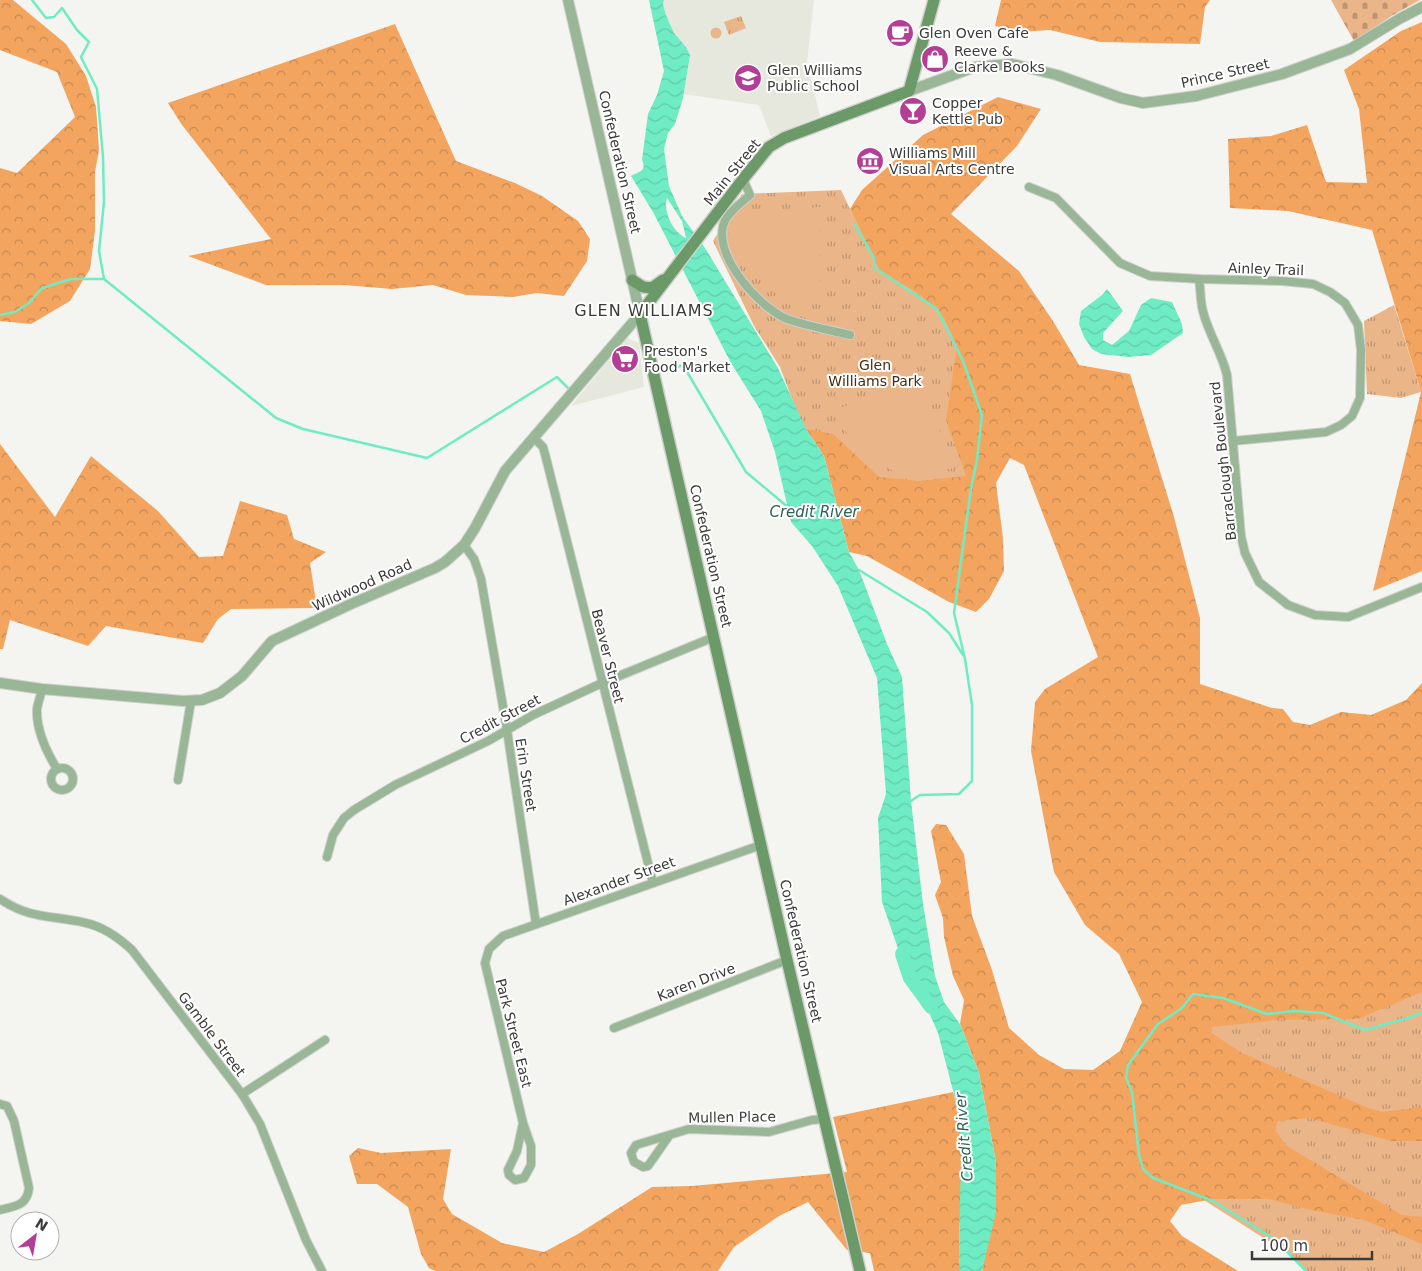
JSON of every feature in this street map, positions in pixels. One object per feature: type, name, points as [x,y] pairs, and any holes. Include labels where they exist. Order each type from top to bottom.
[{"type":"main road","points":[[909,91],[934,0]]},
{"type":"main road","name":"Main Street","points":[[640,314],[743,179],[770,148],[784,138],[909,91]]},
{"type":"main road","points":[[632,280],[642,287],[652,288],[673,270]]},
{"type":"main road","name":"Confederation Street","points":[[640,314],[786,960],[860,1271]]},
{"type":"street","name":"Confederation Street","points":[[568,0],[640,314]]},
{"type":"street","name":"Prince Street","points":[[909,91],[975,67],[1012,64],[1143,103],[1196,96],[1282,74],[1350,49],[1422,7]]},
{"type":"street","points":[[743,179],[750,195],[733,211],[724,224],[722,240],[724,250],[737,275],[769,309],[787,319],[850,335]]},
{"type":"street","name":"Ainley Trail","points":[[1029,187],[1056,198],[1120,263],[1150,276],[1282,281],[1312,284],[1330,292],[1345,303],[1358,325],[1361,350],[1360,398],[1352,416],[1341,425],[1326,432],[1233,440]]},
{"type":"street","name":"Barraclough Boulevard","points":[[1199,279],[1203,313],[1223,360],[1227,375],[1241,536],[1245,553],[1259,582],[1274,595],[1301,611],[1315,615],[1348,617],[1422,587]]},
{"type":"street","name":"Wildwood Road","points":[[0,683],[42,689],[183,701],[202,700],[220,693],[242,676],[272,641],[435,568],[445,562],[464,545],[505,472],[640,314]]},
{"type":"street","name":"Beaver Street","points":[[534,438],[543,447],[546,458],[653,883]]},
{"type":"street","name":"Erin Street","points":[[464,545],[474,560],[481,579],[507,730],[536,924]]},
{"type":"street","name":"Credit Street","points":[[328,857],[333,835],[344,818],[395,785],[488,741],[533,715],[602,683],[714,637]]},
{"type":"street","points":[[42,689],[37,707],[38,723],[45,749],[56,769]]},
{"type":"street","points":[[178,780],[191,701]]},
{"type":"street","name":"Alexander Street","points":[[489,949],[503,936],[761,845]]},
{"type":"street","name":"Gamble Street","points":[[0,899],[24,913],[87,923],[100,928],[124,942],[132,950],[242,1094],[260,1124],[306,1240],[322,1271]]},
{"type":"street","name":"Park Street East","points":[[489,949],[486,958],[486,971],[523,1123],[531,1146],[531,1165],[524,1178],[515,1180],[509,1175],[508,1170],[516,1151],[523,1123]]},
{"type":"street","name":"Karen Drive","points":[[614,1028],[786,960]]},
{"type":"street","points":[[242,1094],[325,1040]]},
{"type":"street","points":[[0,1104],[7,1106],[14,1121],[29,1188],[28,1197],[20,1205],[0,1210]]},
{"type":"street","name":"Mullen Place","points":[[669,1136],[648,1166],[643,1167],[634,1162],[631,1153],[636,1145],[689,1129],[769,1132],[812,1120],[825,1120]]},
{"type":"shaded area","name":"Glen Williams Public School","points":[[664,0],[814,0],[807,62],[820,116],[771,136],[759,105],[683,94],[690,55],[674,33],[666,15],[663,4]]},
{"type":"shaded area","points":[[627,338],[639,343],[644,387],[571,406]]},
{"type":"green space","points":[[0,0],[13,0],[66,44],[86,76],[96,107],[99,150],[95,172],[95,231],[90,269],[70,301],[31,324],[0,321],[0,168],[17,173],[75,117],[57,72],[0,50]]},
{"type":"green space","points":[[1001,0],[1210,0],[1205,7],[1200,44],[1100,42],[1050,30],[1020,32],[995,26]]},
{"type":"green space","points":[[1331,0],[1420,0],[1393,15],[1354,41]]},
{"type":"green space","points":[[741,16],[746,28],[729,35],[724,22]]},
{"type":"green space","points":[[1422,22],[1422,571],[1373,591],[1421,392],[1372,230],[1288,211],[1230,208],[1228,139],[1271,136],[1307,125],[1326,182],[1367,183],[1359,109],[1344,70],[1401,31]]},
{"type":"green space","points":[[395,24],[456,161],[515,183],[542,196],[578,221],[590,239],[587,261],[564,296],[537,293],[513,297],[466,295],[433,285],[392,289],[344,285],[266,285],[188,256],[271,239],[182,125],[168,103]]},
{"type":"green space","points":[[716,27],[722,33],[716,39],[710,33]]},
{"type":"green space","points":[[998,97],[1041,109],[1017,146],[951,214],[1019,271],[1053,321],[1079,365],[1130,374],[1174,517],[1200,618],[1200,684],[1272,708],[1283,709],[1293,722],[1310,725],[1341,712],[1371,715],[1406,700],[1422,683],[1422,992],[1358,1019],[1278,1020],[1212,1027],[1212,1033],[1240,1052],[1368,1108],[1383,1112],[1422,1107],[1422,1141],[1391,1141],[1309,1118],[1278,1121],[1275,1130],[1287,1146],[1402,1215],[1422,1217],[1422,1244],[1364,1220],[1306,1209],[1269,1199],[1213,1199],[1181,1205],[1170,1221],[1182,1236],[1238,1271],[982,1271],[996,1162],[979,1073],[960,1024],[964,1000],[953,976],[944,937],[943,918],[935,895],[941,882],[931,831],[936,824],[946,825],[964,854],[972,916],[992,970],[1009,1028],[1039,1055],[1064,1069],[1093,1070],[1120,1051],[1142,1002],[1119,954],[1085,925],[1054,872],[1031,751],[1035,702],[1045,689],[1098,657],[1024,465],[1010,458],[996,483],[1003,538],[1004,571],[989,599],[976,612],[949,602],[867,556],[849,552],[824,456],[806,429],[833,434],[879,477],[919,481],[966,476],[946,420],[957,346],[944,319],[921,296],[879,270],[850,209],[862,190],[923,135]]},
{"type":"green space","name":"Glen Williams Park","points":[[841,190],[879,270],[921,296],[944,319],[969,370],[971,500],[860,479],[802,425],[780,367],[754,326],[713,241],[742,194]]},
{"type":"green space","points":[[820,207],[820,303],[776,292],[750,271],[734,250],[728,234],[734,213]]},
{"type":"green space","points":[[1394,305],[1421,392],[1401,398],[1367,394],[1364,321]]},
{"type":"green space","points":[[918,372],[953,468],[922,476],[897,473],[853,448],[836,409],[882,394],[883,386]]},
{"type":"green space","points":[[0,444],[55,517],[91,456],[158,511],[199,557],[223,556],[240,501],[287,515],[294,539],[326,552],[310,563],[317,608],[231,609],[218,619],[203,643],[106,626],[88,646],[10,620],[3,649],[0,649]]},
{"type":"green space","points":[[1422,896],[1422,1271],[1305,1271],[1286,1252],[1180,1185],[1183,979]]},
{"type":"green space","points":[[953,1092],[958,1113],[962,1158],[960,1271],[874,1271],[870,1253],[847,1250],[808,1202],[779,1216],[734,1247],[718,1271],[435,1271],[429,1268],[421,1254],[408,1207],[377,1184],[357,1184],[349,1156],[358,1148],[381,1153],[451,1149],[443,1199],[452,1214],[502,1243],[544,1252],[578,1234],[652,1187],[692,1186],[847,1172],[833,1117]]},
{"type":"water","name":"Credit River","points":[[649,0],[664,0],[663,4],[666,15],[674,33],[690,55],[683,98],[675,124],[668,133],[664,149],[669,186],[682,216],[705,248],[778,368],[806,429],[824,456],[849,552],[859,570],[887,644],[902,677],[911,801],[923,904],[935,976],[944,1002],[960,1024],[979,1073],[996,1162],[996,1212],[982,1271],[960,1271],[961,1150],[957,1106],[938,1033],[921,994],[903,963],[882,902],[878,818],[886,794],[877,678],[838,586],[812,546],[791,522],[775,452],[761,411],[731,363],[653,212],[631,176],[644,167],[642,160],[648,114],[657,95],[664,71]],"holes":[[[667,198],[682,221],[686,238],[677,231],[670,220],[666,208]]]},
{"type":"water","points":[[1107,289],[1123,311],[1103,333],[1103,340],[1112,345],[1129,331],[1141,305],[1151,298],[1172,302],[1182,324],[1183,333],[1151,355],[1128,357],[1101,354],[1092,349],[1084,337],[1079,324],[1081,311]]},
{"type":"waterway","points":[[32,0],[46,18],[54,17],[62,8],[77,30],[89,42],[81,57],[97,89],[103,157],[104,202],[99,251],[104,279]]},
{"type":"waterway","points":[[855,225],[874,258],[875,268],[937,309],[963,361],[982,415],[954,613],[965,659],[972,705],[972,781],[959,794],[920,795],[911,801]]},
{"type":"waterway","points":[[0,315],[15,312],[29,303],[42,288],[71,279],[104,279],[276,418],[303,429],[427,458],[557,377],[568,388]]},
{"type":"waterway","points":[[669,370],[683,365],[746,472],[789,508]]},
{"type":"waterway","points":[[859,570],[927,612],[949,633],[963,655]]},
{"type":"waterway","name":"Credit River","points":[[902,954],[910,978],[931,1007]]},
{"type":"waterway","points":[[1306,1271],[1274,1239],[1213,1201],[1153,1178],[1143,1169],[1139,1155],[1132,1092],[1126,1078],[1128,1065],[1158,1024],[1182,1008],[1193,994],[1223,998],[1267,1014],[1294,1011],[1323,1013],[1365,1030],[1422,1012]]},
{"type":"place","name":"Glen Oven Cafe","points":[[900,33]]},
{"type":"place","name":"Reeve & Clarke Books","points":[[935,59]]},
{"type":"place","name":"Glen Williams Public School","points":[[748,78]]},
{"type":"place","name":"Copper Kettle Pub","points":[[913,111]]},
{"type":"place","name":"Williams Mill Visual Arts Centre","points":[[870,161]]},
{"type":"place","name":"Preston's Food Market","points":[[625,359]]},
{"type":"district","name":"GLEN WILLIAMS","points":[[644,310]]}]
